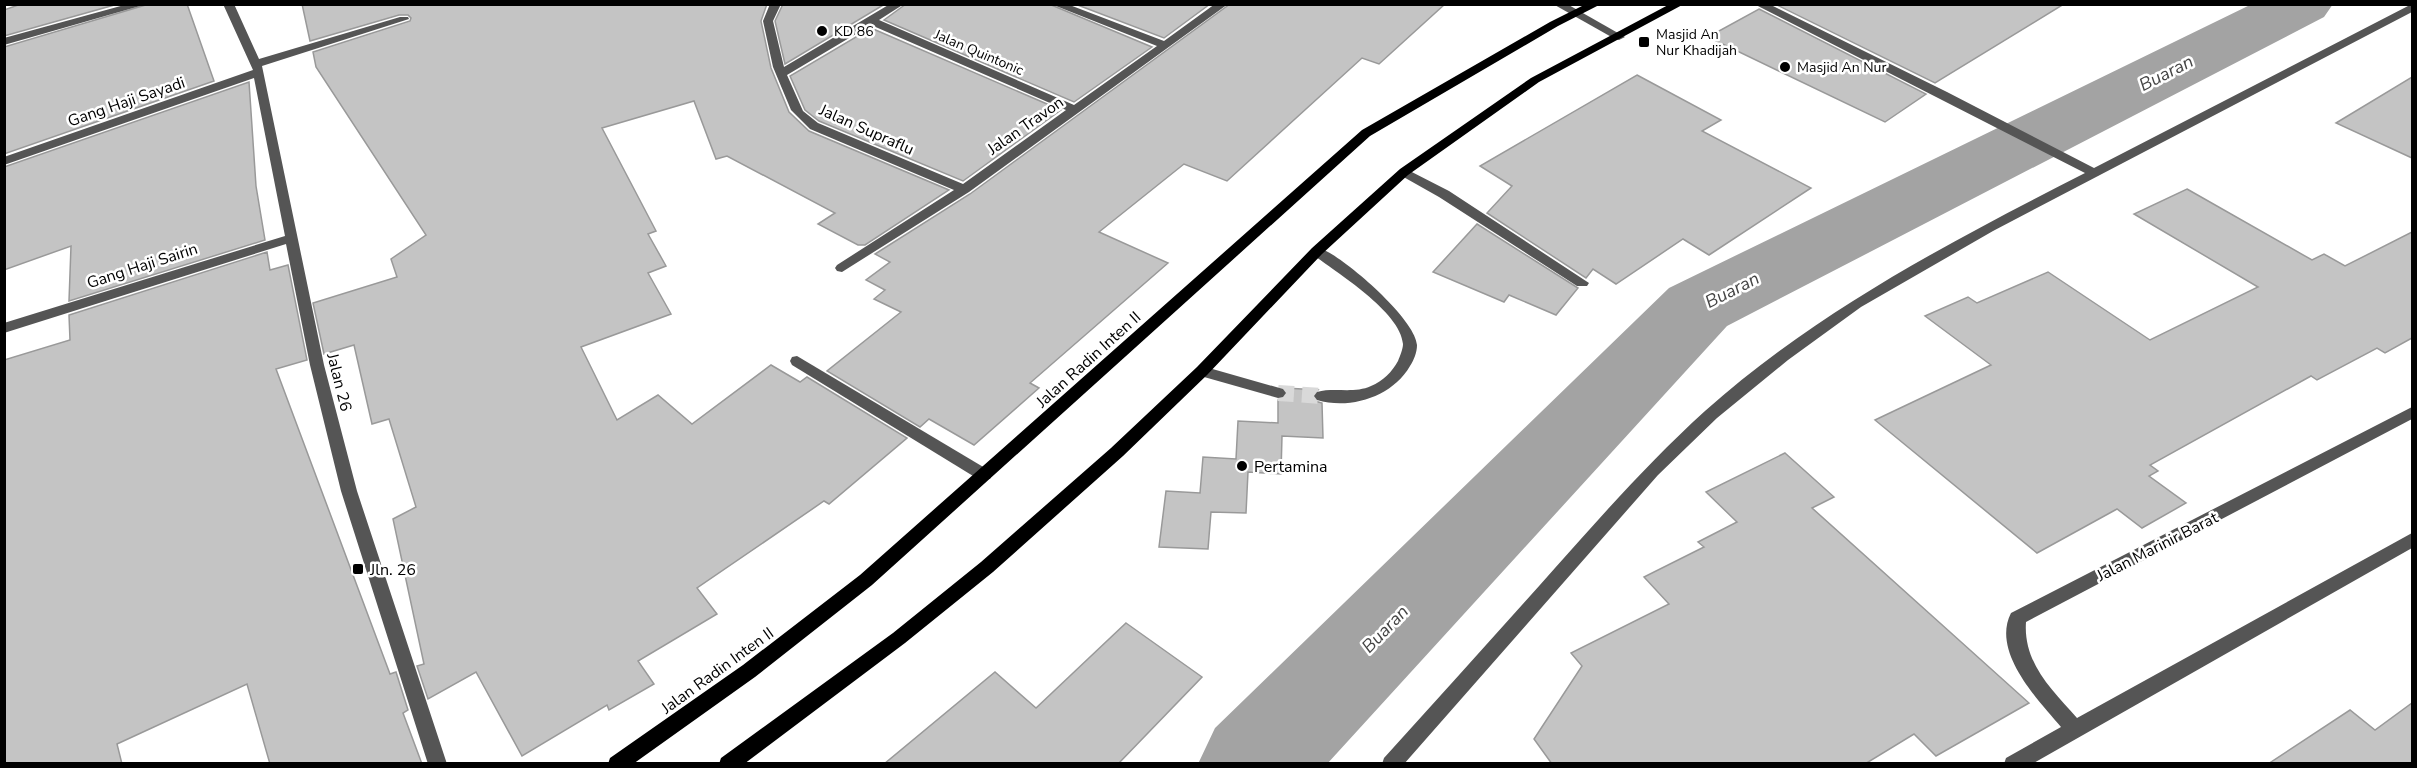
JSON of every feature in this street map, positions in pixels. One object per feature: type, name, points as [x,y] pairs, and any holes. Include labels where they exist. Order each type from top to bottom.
[{"type":"main road","name":"Jalan Radin Inten II","points":[[617,764],[749,670],[866,580],[1366,134],[1424,98],[1596,4]]},
{"type":"main road","points":[[728,764],[899,638],[987,567],[1117,452],[1202,371],[1317,251],[1404,172],[1527,85],[1679,4]]},
{"type":"street","points":[[4,42],[142,4]]},
{"type":"street","name":"Jalan 26","points":[[228,4],[257,68],[317,365],[350,491],[438,764]]},
{"type":"street","name":"Jalan Supraflu","points":[[776,4],[768,19],[781,74],[797,111],[814,126],[964,189]]},
{"type":"street","points":[[781,74],[899,4]]},
{"type":"street","points":[[1056,4],[1166,45]]},
{"type":"street","name":"Jalan Travon","points":[[842,268],[964,189],[1223,4]]},
{"type":"street","points":[[1558,4],[1574,15],[1619,37]]},
{"type":"street","points":[[1760,4],[1943,94],[2095,173]]},
{"type":"street","points":[[1391,764],[1652,471],[1712,414],[1783,356],[1856,304],[1988,228],[2412,8]]},
{"type":"street","name":"Gang Haji Sayadi","points":[[4,161],[257,68],[404,19]]},
{"type":"street","name":"Jalan Quintonic","points":[[871,21],[1076,110]]},
{"type":"street","points":[[1404,172],[1444,194],[1582,283]]},
{"type":"street","name":"Gang Haji Sairin","points":[[4,328],[291,238]]},
{"type":"street","points":[[1317,251],[1395,313],[1406,328],[1410,342],[1408,356],[1400,371],[1382,388],[1370,394],[1352,397],[1322,396]]},
{"type":"street","points":[[797,361],[984,475]]},
{"type":"street","points":[[1202,371],[1278,393]]},
{"type":"street","name":"Jalan Marinir Barat","points":[[2075,729],[2023,667],[2014,635],[2017,618],[2412,413]]},
{"type":"street","points":[[2013,764],[2412,540]]},
{"type":"building","points":[[21,4],[118,4],[4,36],[4,10]]},
{"type":"building","points":[[149,4],[187,4],[214,81],[4,154],[4,47]]},
{"type":"building","points":[[302,4],[767,4],[761,21],[771,68],[789,112],[809,131],[949,190],[865,245],[858,245],[818,224],[835,213],[727,156],[716,159],[694,101],[602,128],[656,231],[648,234],[666,266],[648,273],[671,314],[581,347],[617,420],[658,395],[692,424],[771,365],[800,382],[807,377],[907,438],[829,504],[824,501],[697,588],[717,614],[638,661],[654,684],[609,710],[607,705],[522,756],[476,672],[428,699],[417,666],[424,664],[393,519],[416,507],[389,419],[372,424],[354,345],[324,354],[313,303],[397,277],[391,259],[426,235],[316,67],[313,52],[410,21],[411,18],[408,15],[399,15],[310,41]]},
{"type":"building","points":[[783,4],[885,4],[785,64],[775,21]]},
{"type":"building","points":[[906,4],[1049,4],[1152,47],[1074,102],[884,20]]},
{"type":"building","points":[[1075,4],[1210,4],[1164,38]]},
{"type":"building","points":[[1230,4],[1445,4],[1379,64],[1362,58],[1227,181],[1184,164],[1099,232],[1168,263],[1030,383],[1039,388],[974,445],[929,419],[920,427],[827,371],[901,312],[874,299],[885,290],[866,280],[890,262],[875,254],[970,194]]},
{"type":"building","points":[[1775,4],[2064,4],[1935,83]]},
{"type":"building","name":"Masjid An Nur","points":[[1759,9],[1926,94],[1885,122],[1708,37]]},
{"type":"building","points":[[871,28],[1061,110],[963,181],[819,121],[805,110],[790,76]]},
{"type":"building","points":[[1637,75],[1721,120],[1702,131],[1811,188],[1709,255],[1683,239],[1616,284],[1593,269],[1586,278],[1487,213],[1512,186],[1480,166]]},
{"type":"building","points":[[2412,77],[2412,158],[2336,123]]},
{"type":"building","points":[[249,82],[256,186],[265,240],[69,301],[71,246],[4,270],[4,167]]},
{"type":"building","points":[[2187,189],[2312,260],[2324,254],[2345,266],[2412,232],[2412,338],[2385,353],[2377,348],[2317,380],[2311,376],[2150,465],[2158,471],[2149,476],[2186,503],[2142,528],[2117,509],[2037,553],[1875,420],[1991,365],[1925,316],[1968,297],[1977,303],[2048,272],[2150,340],[2258,287],[2134,214]]},
{"type":"building","points":[[1477,224],[1578,288],[1556,315],[1509,295],[1504,302],[1433,272]]},
{"type":"building","points":[[267,252],[270,270],[288,265],[307,360],[276,369],[390,674],[396,672],[408,710],[403,713],[422,764],[270,764],[247,684],[117,744],[122,764],[4,764],[4,360],[70,340],[69,315]]},
{"type":"building","name":"Pertamina","points":[[1285,388],[1318,390],[1312,396],[1315,401],[1322,403],[1323,438],[1282,436],[1281,474],[1248,472],[1246,513],[1211,512],[1208,549],[1159,547],[1166,491],[1200,493],[1203,457],[1236,459],[1238,421],[1278,423],[1278,400],[1285,398],[1288,393]]},
{"type":"building","points":[[1785,453],[1834,497],[1812,508],[2029,703],[1936,756],[1914,734],[1865,764],[1552,764],[1534,739],[1582,666],[1571,653],[1669,604],[1644,577],[1704,547],[1698,542],[1737,522],[1706,492]]},
{"type":"building","points":[[1126,623],[1202,677],[1118,764],[884,764],[995,672],[1036,708]]},
{"type":"building","points":[[2412,703],[2412,764],[2268,764],[2350,710],[2375,730]]},
{"type":"waterway","name":"Buaran","points":[[1254,764],[1698,307],[2302,4]]},
{"type":"tunnel","points":[[1278,393],[1322,396]]},
{"type":"place","name":"KD 86","points":[[822,31]]},
{"type":"place","name":"Masjid An Nur Khadijah","points":[[1644,42]]},
{"type":"place","name":"Masjid An Nur","points":[[1785,67]]},
{"type":"place","name":"Pertamina","points":[[1242,466]]},
{"type":"place","name":"Jln. 26","points":[[358,569]]}]
